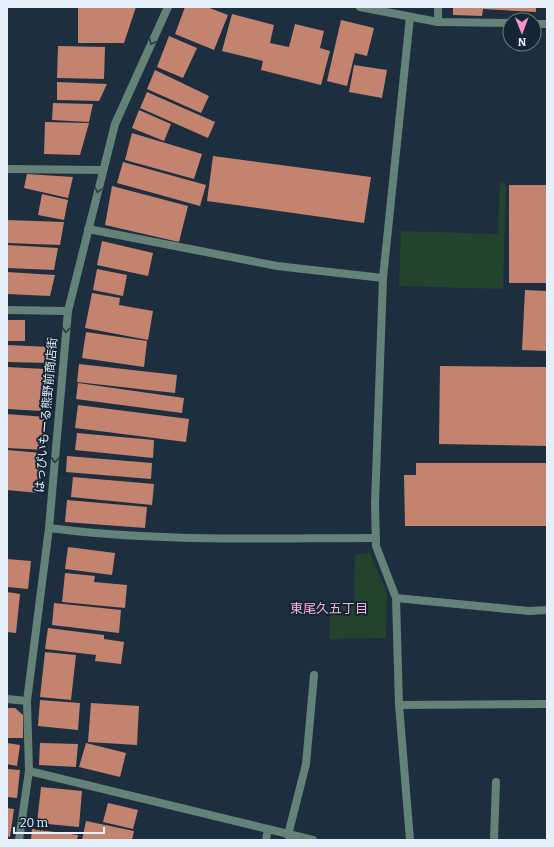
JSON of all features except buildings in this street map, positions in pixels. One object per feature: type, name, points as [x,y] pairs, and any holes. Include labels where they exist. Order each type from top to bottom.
[{"type":"street","name":"はっぴいもーる熊野前商店街","points":[[19,840],[29,771],[27,701],[48,528],[68,312],[115,124],[168,7]]},
{"type":"street","points":[[360,7],[438,22],[502,23]]},
{"type":"street","points":[[438,7],[438,22]]},
{"type":"street","points":[[410,17],[383,278],[375,504],[376,546],[396,598],[399,705],[410,840]]},
{"type":"street","points":[[7,168],[103,170]]},
{"type":"street","points":[[88,229],[277,266],[383,278]]},
{"type":"street","points":[[7,310],[68,312]]},
{"type":"street","points":[[48,528],[87,533],[206,539],[376,538]]},
{"type":"street","points":[[396,598],[529,611],[547,610]]},
{"type":"street","points":[[288,835],[306,764],[314,675]]},
{"type":"street","points":[[7,700],[27,701]]},
{"type":"street","points":[[399,705],[547,704]]},
{"type":"street","points":[[29,771],[313,840]]},
{"type":"street","points":[[494,840],[496,782]]},
{"type":"street","points":[[266,840],[268,830]]},
{"type":"green space","points":[[500,183],[506,183],[503,289],[399,286],[401,231],[498,234]]},
{"type":"green space","points":[[370,553],[387,593],[386,638],[329,639],[331,601],[354,601],[355,554]]},
{"type":"district","name":"東尾久五丁目","points":[[329,608]]}]
